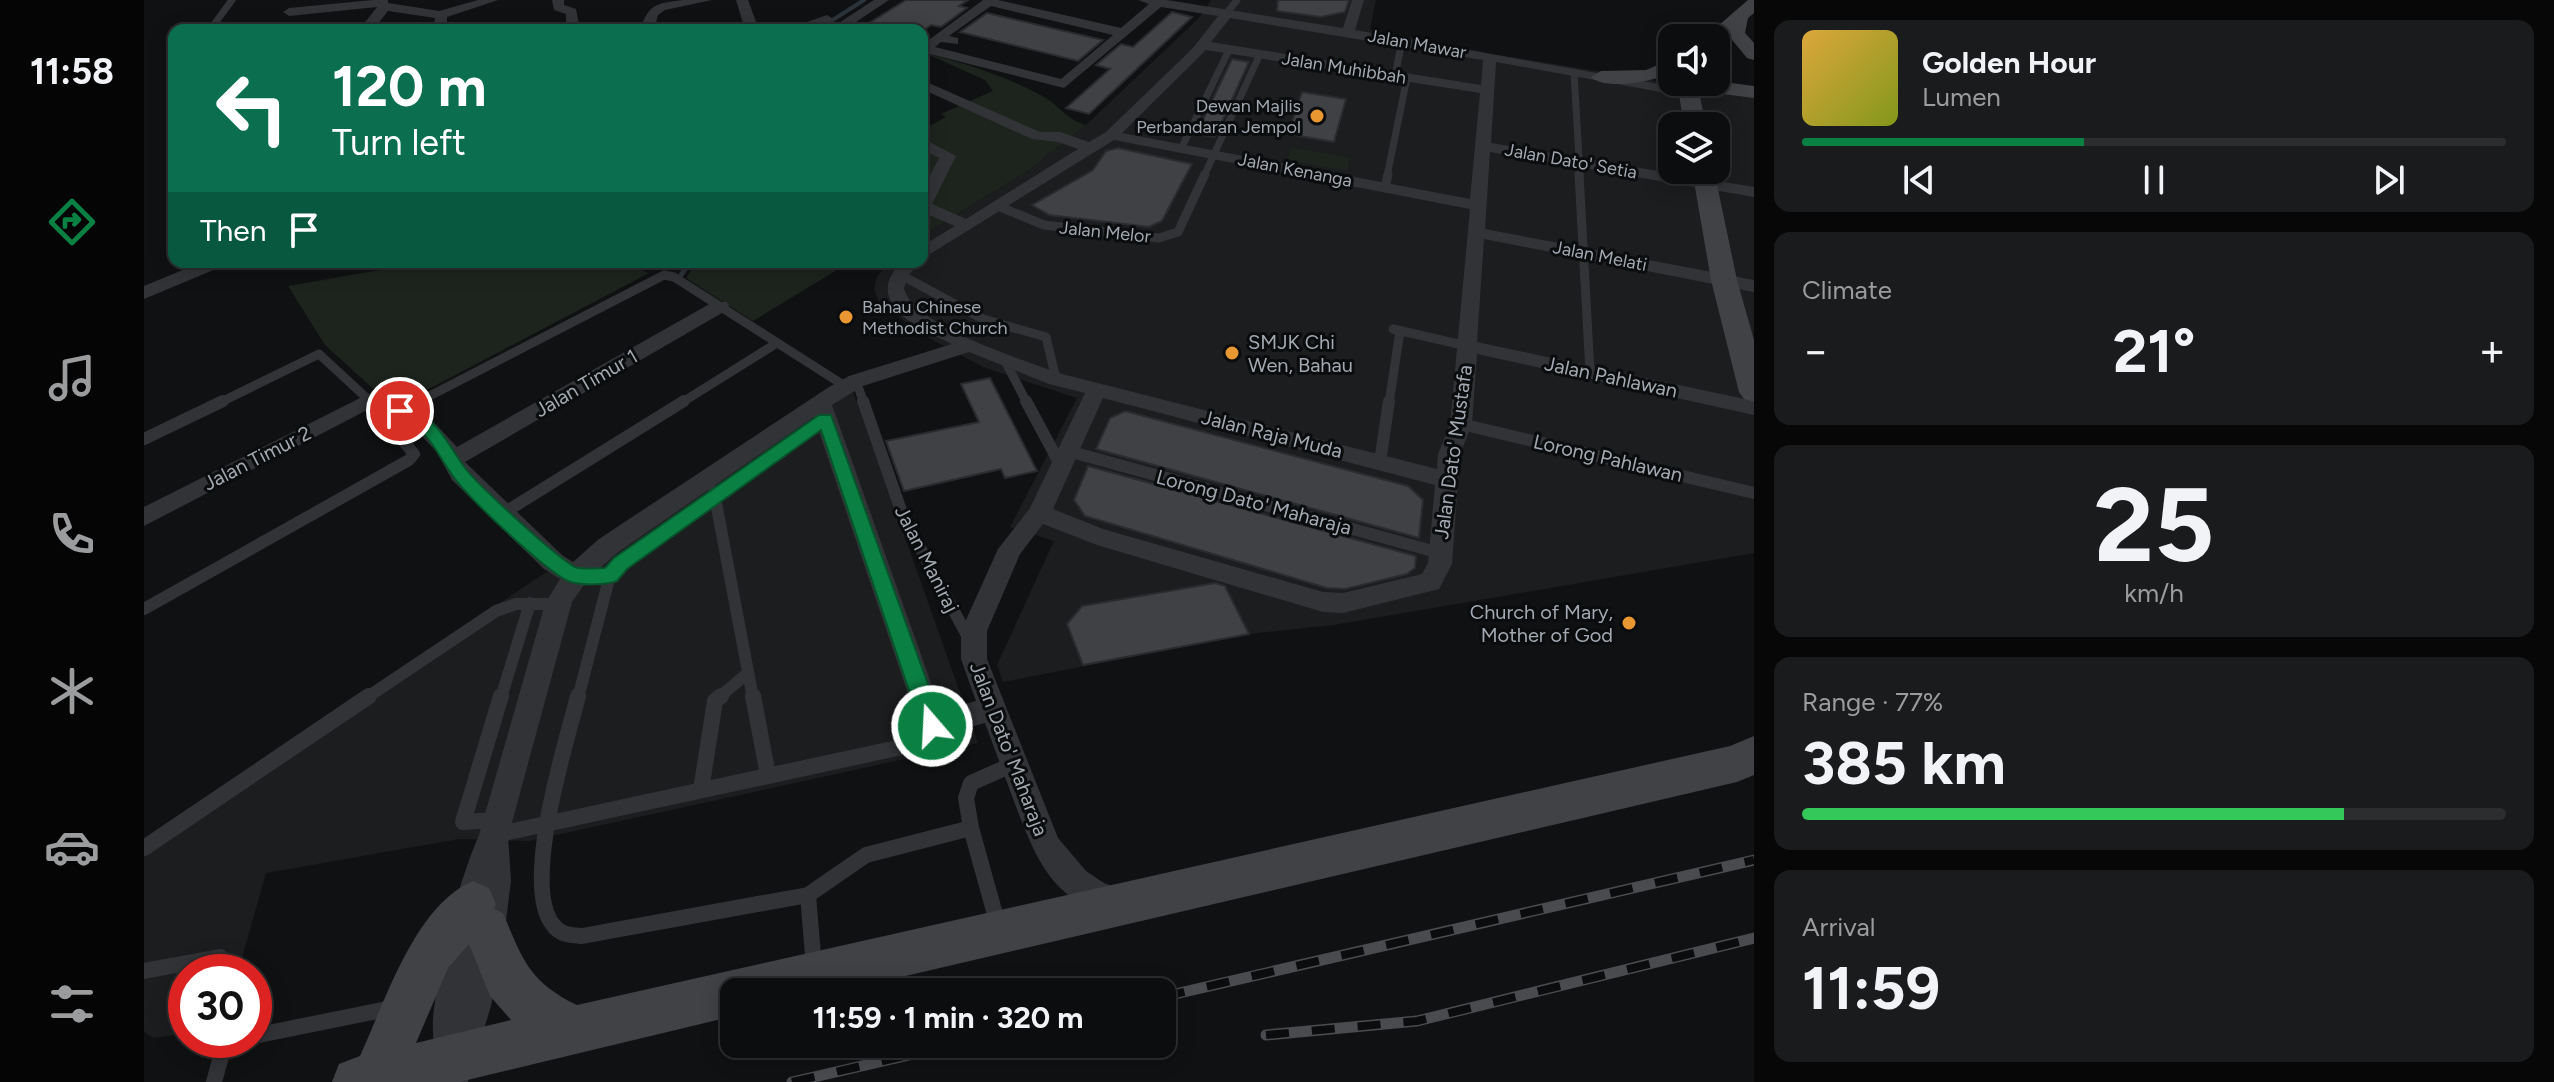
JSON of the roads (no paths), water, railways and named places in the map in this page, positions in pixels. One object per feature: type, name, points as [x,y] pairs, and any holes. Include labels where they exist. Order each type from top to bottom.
[{"type":"main road","points":[[1730,29],[1747,9]]},
{"type":"main road","points":[[1747,9],[1736,34],[1754,56]]},
{"type":"main road","points":[[1730,49],[1754,56]]},
{"type":"main road","points":[[1601,77],[1650,76],[1658,72]]},
{"type":"main road","points":[[1730,90],[1754,92]]},
{"type":"main road","points":[[1705,184],[1724,280],[1754,392]]},
{"type":"main road","points":[[366,1080],[452,1070],[573,1028],[1707,770],[1737,763],[1754,754]]},
{"type":"main road","points":[[366,1080],[408,1005],[432,952],[480,917],[507,985],[526,1004],[573,1028]]},
{"type":"street","points":[[290,11],[382,4],[439,15],[492,0]]},
{"type":"street","points":[[558,0],[558,7],[572,12],[573,24]]},
{"type":"street","points":[[649,24],[652,13],[661,7],[706,0]]},
{"type":"street","points":[[743,0],[750,24]]},
{"type":"street","points":[[833,24],[883,0]]},
{"type":"street","points":[[1348,33],[1358,0]]},
{"type":"street","points":[[928,46],[990,1],[1124,33]]},
{"type":"street","points":[[928,50],[1059,84],[1067,82],[1072,70],[1124,33],[1151,1]]},
{"type":"street","name":"Jalan Mawar","points":[[1151,1],[1601,77],[1658,83]]},
{"type":"street","points":[[370,24],[382,4]]},
{"type":"street","points":[[928,250],[1111,135],[1202,45],[1226,14]]},
{"type":"street","points":[[439,15],[441,24]]},
{"type":"street","points":[[939,37],[1037,62]]},
{"type":"street","name":"Jalan Muhibbah","points":[[1202,45],[1487,90]]},
{"type":"street","name":"Jalan Dato' Mustafa","points":[[1039,513],[1097,536],[1332,603],[1423,585],[1438,571],[1449,454],[1461,424],[1490,57]]},
{"type":"street","points":[[928,87],[1037,136],[1060,137],[1090,148]]},
{"type":"street","name":"Jalan Kenanga","points":[[1111,135],[1478,206]]},
{"type":"street","points":[[928,146],[948,156],[928,196]]},
{"type":"street","name":"Jalan Dato' Setia","points":[[1483,146],[1658,171]]},
{"type":"street","name":"Jalan Dato' Setia","points":[[1727,184],[1754,192]]},
{"type":"street","points":[[928,208],[967,225]]},
{"type":"street","name":"Jalan Melati","points":[[1476,232],[1754,286]]},
{"type":"street","points":[[144,293],[203,268]]},
{"type":"street","name":"Jalan Raja Muda","points":[[905,268],[895,296],[902,305],[924,321],[1005,361],[1056,379],[1447,480]]},
{"type":"street","name":"Jalan Timur 1","points":[[452,460],[720,306]]},
{"type":"street","points":[[452,1070],[474,1008],[480,917],[498,867],[496,828],[558,604],[575,576],[608,546],[714,487],[822,411],[850,383],[971,345]]},
{"type":"street","name":"Jalan Pahlawan","points":[[1467,346],[1754,408]]},
{"type":"street","name":"Jalan Dato' Maharaja","points":[[1097,389],[1039,513],[1010,549],[974,631],[972,644],[974,659],[1047,848],[1060,868],[1090,893],[1124,904]]},
{"type":"street","points":[[370,400],[420,421],[440,439],[460,474],[553,562],[575,576]]},
{"type":"street","name":"Jalan Timur 2","points":[[144,517],[370,400]]},
{"type":"street","points":[[822,411],[932,726],[993,708]]},
{"type":"lane","points":[[214,24],[232,0]]},
{"type":"lane","points":[[1226,14],[1237,0]]},
{"type":"lane","points":[[1385,188],[1401,77],[1402,41]]},
{"type":"lane","points":[[1181,149],[1229,50]]},
{"type":"lane","name":"Jalan Melor","points":[[998,206],[1044,225],[1149,237],[1170,236],[1184,226],[1260,54]]},
{"type":"lane","points":[[1574,72],[1590,372]]},
{"type":"lane","points":[[905,268],[983,319],[1046,337],[1056,379]]},
{"type":"lane","points":[[400,411],[657,276],[674,277],[777,343],[850,383]]},
{"type":"lane","points":[[1380,462],[1397,330],[1467,346]]},
{"type":"lane","points":[[502,514],[777,343]]},
{"type":"lane","points":[[144,439],[319,354],[370,400],[414,452],[412,458],[144,609]]},
{"type":"lane","points":[[1005,361],[1065,458]]},
{"type":"lane","name":"Jalan Maniraj","points":[[850,383],[903,516],[972,644]]},
{"type":"lane","name":"Lorong Pahlawan","points":[[1461,424],[1754,493]]},
{"type":"lane","name":"Lorong Dato' Maharaja","points":[[1065,458],[1440,553]]},
{"type":"lane","points":[[768,775],[714,487],[610,575],[545,824],[543,902],[555,928],[567,935],[582,936],[808,895],[866,855],[971,828]]},
{"type":"lane","points":[[575,576],[610,575]]},
{"type":"lane","points":[[530,603],[463,822],[496,828],[545,824],[897,748],[932,726]]},
{"type":"lane","points":[[144,848],[487,617],[506,607],[530,603],[558,604]]},
{"type":"lane","points":[[701,790],[715,701],[748,673]]},
{"type":"lane","points":[[1000,932],[963,800],[966,787],[978,778],[1014,764]]},
{"type":"lane","points":[[808,895],[814,973]]},
{"type":"lane","points":[[144,971],[168,967]]},
{"type":"lane","points":[[272,1032],[408,1005]]},
{"type":"lane","points":[[214,1082],[223,1058]]},
{"type":"waterway","points":[[826,24],[864,0]]},
{"type":"waterway","points":[[681,275],[686,268]]},
{"type":"railway","points":[[1176,994],[1754,860]]},
{"type":"railway","points":[[1266,1035],[1417,1021],[1754,938]]},
{"type":"railway","points":[[792,1082],[896,1058]]},
{"type":"place","name":"Dewan Majlis Perbandaran Jempol","points":[[1317,116]]},
{"type":"place","name":"Bahau Chinese Methodist Church","points":[[846,317]]},
{"type":"place","name":"SMJK Chi Wen, Bahau","points":[[1232,353]]},
{"type":"place","name":"Church of Mary, Mother of God","points":[[1629,623]]}]
